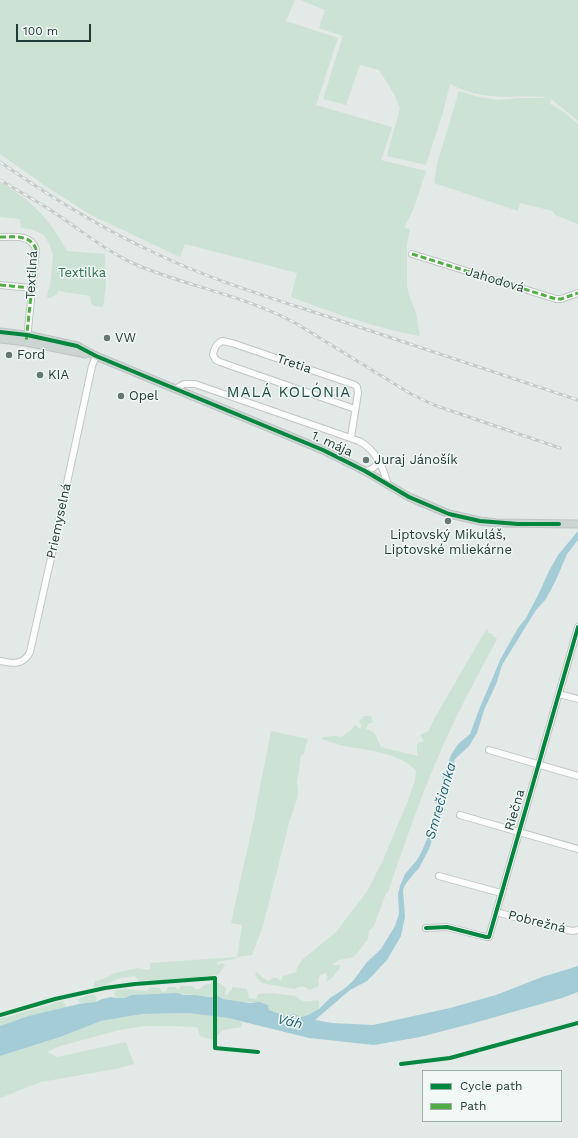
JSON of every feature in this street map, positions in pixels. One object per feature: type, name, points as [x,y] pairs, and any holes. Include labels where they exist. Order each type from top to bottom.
[{"type":"main road","name":"1. mája","points":[[0,332],[77,346],[96,356],[323,450],[365,471],[421,503],[449,514],[465,519],[497,523],[578,524]]},
{"type":"main road","name":"1. mája","points":[[0,339],[27,338]]},
{"type":"street","name":"Textilná","points":[[0,237],[28,239],[33,243],[36,250],[27,338]]},
{"type":"street","name":"Jahodová","points":[[412,254],[556,299],[561,299],[578,293]]},
{"type":"street","points":[[0,285],[32,288]]},
{"type":"street","name":"Tretia","points":[[222,340],[357,387],[358,393],[355,409],[220,362],[216,360],[213,355],[215,346],[222,340]]},
{"type":"street","name":"Priemyselná","points":[[0,661],[13,663],[21,662],[27,658],[30,652],[92,366],[96,356]]},
{"type":"street","points":[[175,389],[184,384],[195,384],[351,437],[366,445],[374,453],[379,461],[388,485]]},
{"type":"street","points":[[351,437],[355,409]]},
{"type":"street","points":[[365,471],[374,468],[379,461]]},
{"type":"street","name":"Riečna","points":[[426,928],[446,927],[489,937],[578,628]]},
{"type":"street","points":[[559,694],[578,699]]},
{"type":"street","points":[[489,750],[578,776]]},
{"type":"street","points":[[460,815],[578,849]]},
{"type":"street","name":"Pobrežná","points":[[439,876],[501,894]]},
{"type":"street","name":"Pobrežná","points":[[496,912],[554,928],[573,931],[578,930]]},
{"type":"green space","points":[[0,0],[295,0],[286,21],[338,38],[316,105],[392,127],[381,160],[426,171],[414,208],[404,228],[410,229],[407,245],[407,286],[416,313],[420,336],[371,324],[291,297],[297,273],[185,244],[180,257],[91,215],[47,187],[0,154]]},
{"type":"green space","points":[[300,0],[578,0],[578,121],[551,99],[550,104],[564,112],[578,124],[578,224],[555,215],[553,211],[520,203],[518,211],[434,183],[437,164],[459,91],[479,97],[498,100],[545,97],[486,95],[462,90],[450,84],[443,112],[426,165],[387,156],[400,108],[394,94],[379,70],[360,65],[346,105],[323,99],[343,36],[319,28],[325,10]]},
{"type":"green space","name":"Textilka","points":[[0,182],[31,203],[39,211],[67,251],[105,254],[106,286],[103,307],[91,304],[90,296],[58,291],[57,294],[47,298],[50,287],[53,255],[49,244],[44,235],[31,229],[21,228],[20,219],[0,217]]},
{"type":"green space","points":[[487,628],[488,633],[497,639],[461,707],[434,766],[388,892],[386,893],[374,926],[369,931],[368,939],[354,957],[339,960],[332,965],[340,965],[340,968],[332,978],[327,981],[326,980],[328,977],[326,973],[320,975],[318,980],[319,986],[310,990],[302,986],[294,989],[262,983],[255,974],[257,972],[269,981],[272,978],[277,978],[281,981],[283,976],[296,972],[302,960],[336,932],[368,890],[383,860],[415,780],[416,771],[401,760],[381,753],[340,745],[322,739],[322,737],[341,737],[350,731],[355,725],[360,729],[362,726],[359,721],[364,716],[371,716],[373,722],[368,724],[366,729],[375,734],[381,747],[418,756],[417,744],[424,741],[420,735],[429,731],[434,719]]},
{"type":"green space","points":[[271,731],[308,739],[304,754],[301,755],[297,783],[298,796],[289,823],[263,926],[252,955],[237,957],[242,925],[231,923],[256,810]]},
{"type":"green space","points":[[237,957],[235,959],[216,962],[218,965],[222,963],[225,965],[218,975],[154,981],[140,981],[134,976],[117,979],[105,985],[93,987],[95,981],[106,978],[115,973],[138,968],[147,970],[150,969],[150,963]]},
{"type":"green space","points":[[218,982],[226,988],[225,995],[228,994],[233,987],[247,989],[249,998],[256,999],[258,994],[262,993],[296,996],[298,999],[303,1001],[318,1000],[319,1009],[301,1017],[294,1014],[286,1016],[269,1010],[268,1005],[230,1000],[218,996],[178,993],[131,995],[125,998],[117,998],[114,994],[116,990],[124,989],[147,991],[150,987],[160,988],[162,992],[166,991],[168,987],[175,987],[178,990],[181,986],[193,986],[195,989],[200,989],[204,985]]},
{"type":"green space","points":[[93,994],[97,998],[96,1002],[83,1004],[77,999]]},
{"type":"green space","points":[[63,1001],[67,1008],[28,1016],[0,1026],[0,1019]]},
{"type":"green space","points":[[188,1013],[228,1018],[242,1022],[241,1027],[223,1030],[212,1040],[200,1036],[197,1027],[144,1026],[120,1030],[60,1046],[47,1052],[57,1057],[126,1042],[134,1064],[115,1069],[41,1082],[0,1098],[0,1056],[60,1037],[101,1021],[142,1014]]},
{"type":"water","points":[[578,531],[578,540],[567,554],[546,599],[536,610],[502,665],[497,682],[484,710],[477,733],[469,746],[455,759],[443,807],[429,849],[419,868],[405,885],[403,890],[405,917],[401,936],[387,960],[367,981],[350,990],[315,1020],[332,1023],[373,1025],[450,1008],[496,995],[542,977],[578,966],[578,992],[474,1023],[420,1037],[374,1045],[309,1038],[228,1018],[188,1013],[142,1014],[101,1021],[60,1037],[0,1056],[0,1026],[28,1016],[79,1004],[96,1002],[111,997],[125,998],[131,995],[178,993],[183,995],[218,996],[223,999],[250,1003],[259,1002],[268,1005],[269,1010],[286,1016],[294,1014],[301,1017],[319,1009],[330,998],[353,981],[367,962],[381,949],[395,926],[399,914],[398,894],[400,886],[405,874],[417,860],[427,839],[443,777],[451,755],[458,744],[470,734],[500,660],[518,628],[526,618],[558,555]]},
{"type":"railway","points":[[0,162],[56,199],[114,233],[177,263],[267,297],[578,400]]},
{"type":"railway","points":[[0,180],[48,209],[105,248],[126,260],[157,273],[238,299],[278,314],[297,324],[411,394],[434,405],[560,448]]},
{"type":"marked path","points":[[0,237],[21,237],[30,241],[36,249],[26,342]]},
{"type":"marked path","points":[[412,254],[556,299],[561,299],[578,293]]},
{"type":"marked path","points":[[0,285],[32,288]]},
{"type":"cycle path","points":[[0,332],[27,335],[77,346],[96,356],[323,450],[365,471],[409,497],[449,514],[480,521],[518,524],[559,524]]},
{"type":"cycle path","points":[[426,928],[447,927],[489,937],[578,627]]},
{"type":"cycle path","points":[[0,1015],[55,999],[105,988],[135,984],[215,978],[215,1048],[258,1052]]},
{"type":"cycle path","points":[[401,1064],[450,1058],[578,1023]]},
{"type":"place","name":"VW","points":[[107,338]]},
{"type":"place","name":"Ford","points":[[9,355]]},
{"type":"place","name":"KIA","points":[[40,375]]},
{"type":"place","name":"Opel","points":[[121,396]]},
{"type":"place","name":"Juraj Jánošík","points":[[366,460]]},
{"type":"place","name":"Liptovský Mikuláš, Liptovské mliekárne","points":[[448,521]]},
{"type":"district","name":"MALÁ KOLÓNIA","points":[[289,393]]},
{"type":"water label","name":"Smrečianka","points":[[441,801]]},
{"type":"water label","name":"Váh","points":[[290,1022]]}]
